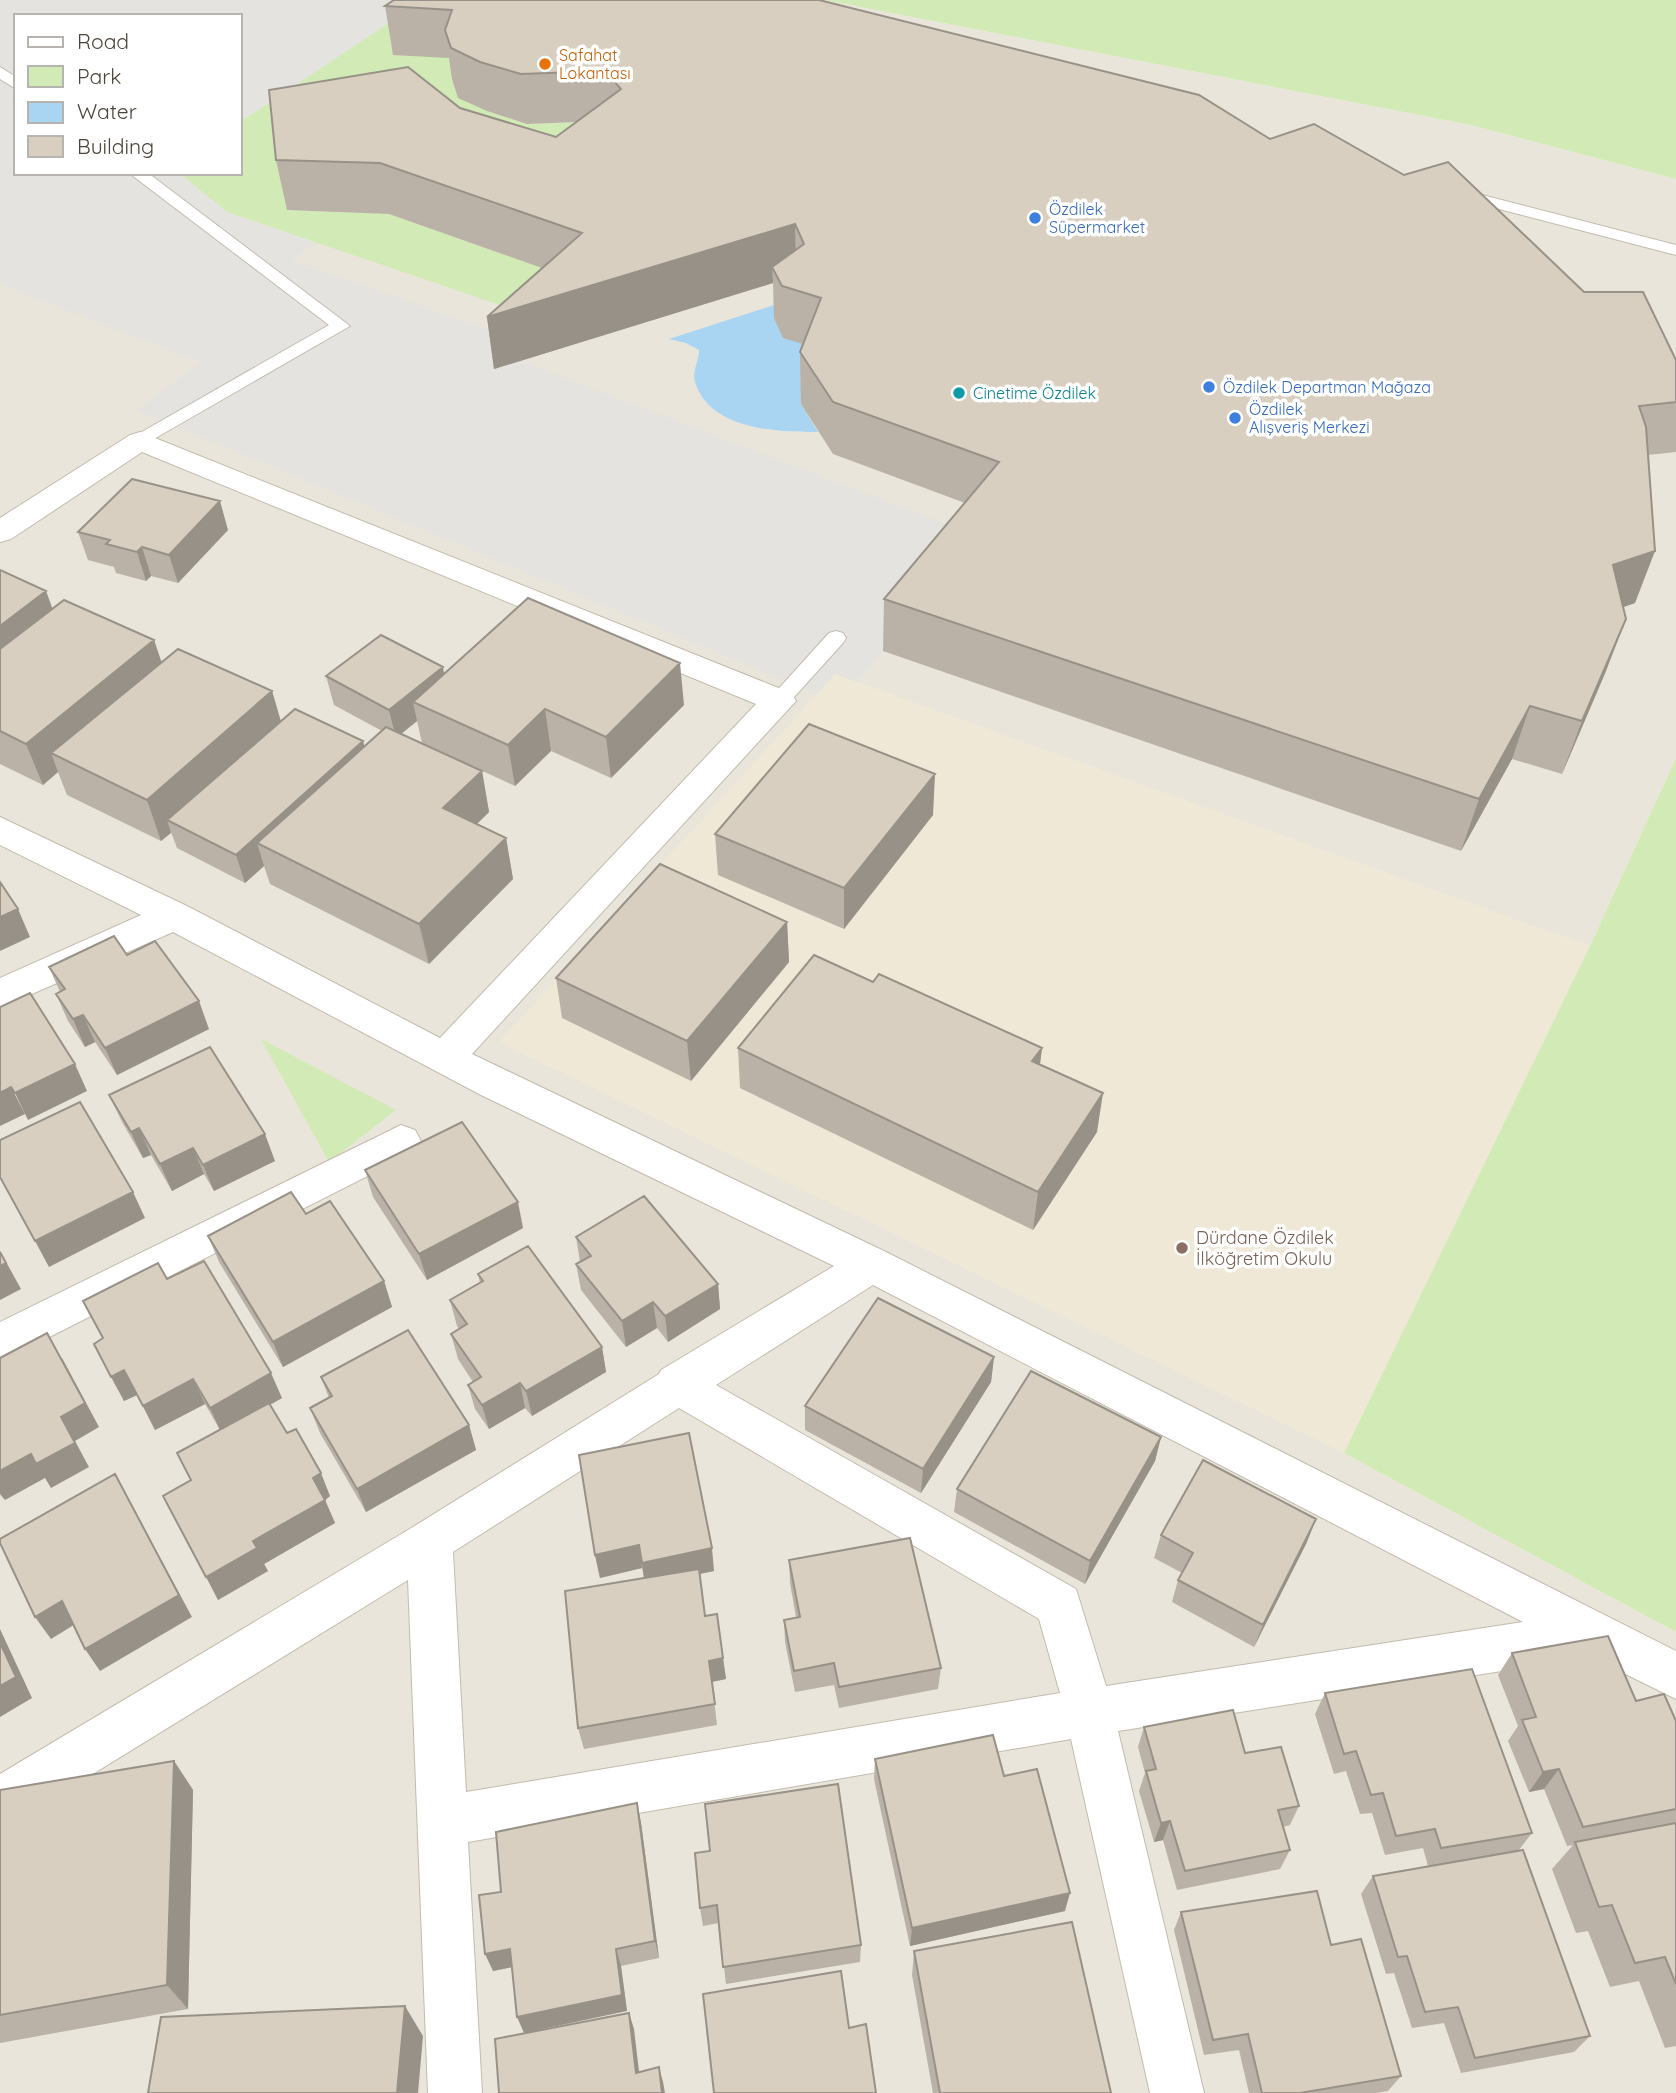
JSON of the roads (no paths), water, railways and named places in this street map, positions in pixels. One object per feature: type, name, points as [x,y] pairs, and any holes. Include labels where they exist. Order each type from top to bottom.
[{"type":"street","points":[[0,532],[140,441],[779,701],[444,1058]]},
{"type":"street","points":[[0,830],[174,916],[444,1058],[871,1264],[1676,1676]]},
{"type":"street","points":[[0,994],[174,916]]},
{"type":"street","points":[[0,1343],[401,1141]]},
{"type":"street","points":[[0,1802],[429,1542],[676,1384],[871,1264]]},
{"type":"street","points":[[676,1384],[1059,1605],[1089,1712],[1177,2093]]},
{"type":"street","points":[[429,1542],[455,2093]]},
{"type":"street","points":[[444,1821],[1089,1712],[1593,1634]]},
{"type":"lane","points":[[140,175],[341,326],[140,441]]},
{"type":"lane","points":[[1446,190],[1676,250]]},
{"type":"lane","points":[[779,701],[836,638]]},
{"type":"water","points":[[805,295],[821,350],[801,404],[818,432],[765,429],[730,419],[715,410],[703,398],[695,382],[699,350],[669,339]]},
{"type":"place","name":"Safahat Lokantası","points":[[545,64]]},
{"type":"place","name":"Özdilek Süpermarket","points":[[1035,218]]},
{"type":"place","name":"Özdilek Departman Mağaza","points":[[1209,387]]},
{"type":"place","name":"Cinetime Özdilek","points":[[959,393]]},
{"type":"place","name":"Özdilek Alışveriş Merkezi","points":[[1235,418]]},
{"type":"place","name":"Dürdane Özdilek İlköğretim Okulu","points":[[1182,1248]]}]
